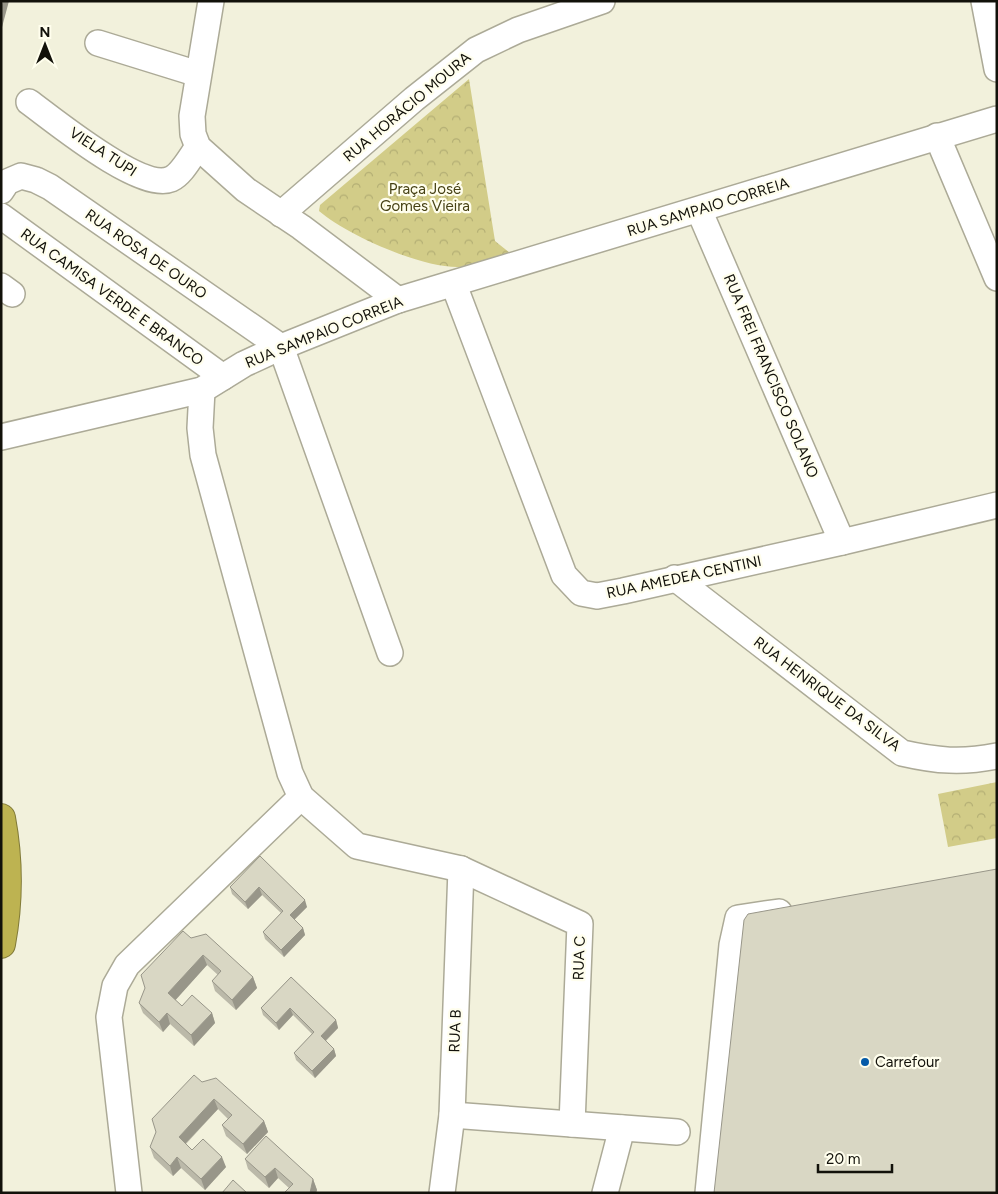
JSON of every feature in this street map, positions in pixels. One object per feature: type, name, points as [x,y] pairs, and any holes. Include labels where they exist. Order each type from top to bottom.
[{"type":"highway","points":[[1,818],[8,854],[8,886],[1,944]]},
{"type":"street","points":[[211,1],[192,116],[193,134],[198,147],[246,190],[398,300]]},
{"type":"street","name":"RUA HORÁCIO MOURA","points":[[281,214],[414,99],[476,50],[518,30],[602,1]]},
{"type":"street","points":[[984,1],[997,68]]},
{"type":"street","points":[[98,43],[198,74]]},
{"type":"street","name":"VIELA TUPI","points":[[29,102],[115,163],[138,176],[160,182],[172,179],[198,147]]},
{"type":"street","name":"RUA SAMPAIO CORREIA","points":[[1,438],[212,383],[281,347],[398,300],[454,285],[997,119]]},
{"type":"street","points":[[937,136],[997,278]]},
{"type":"street","name":"RUA ROSA DE OURO","points":[[4,186],[21,176],[36,180],[50,187],[281,347]]},
{"type":"street","name":"RUA FREI FRANCISCO SOLANO","points":[[700,210],[842,542]]},
{"type":"street","name":"RUA CAMISA VERDE E BRANCO","points":[[1,216],[212,383]]},
{"type":"street","name":"RUA AMEDEA CENTINI","points":[[454,285],[564,575],[581,593],[597,596],[842,542],[997,505]]},
{"type":"street","points":[[281,347],[390,654]]},
{"type":"street","points":[[212,383],[200,428],[203,456],[290,773],[301,797],[357,846],[461,869]]},
{"type":"street","name":"RUA HENRIQUE DA SILVA","points":[[675,578],[902,753],[933,760],[969,761],[997,756]]},
{"type":"street","points":[[129,1193],[108,1017],[115,986],[126,965],[301,797]]},
{"type":"street","name":"RUA B","points":[[442,1193],[452,1115],[461,869]]},
{"type":"street","name":"RUA C","points":[[461,869],[580,924],[572,1124]]},
{"type":"street","points":[[708,1193],[732,945],[738,918],[805,907]]},
{"type":"street","points":[[452,1115],[677,1132]]},
{"type":"street","points":[[605,1193],[622,1128]]},
{"type":"green space","name":"Praça José Gomes Vieira","points":[[469,79],[495,241],[510,253],[465,266],[443,266],[405,256],[366,240],[319,211],[320,205]]},
{"type":"green space","points":[[997,782],[997,838],[948,847],[938,794]]},
{"type":"building","points":[[260,856],[305,900],[290,915],[303,928],[281,950],[263,932],[283,911],[259,887],[245,902],[230,887]]},
{"type":"building","name":"Carrefour","points":[[997,869],[997,1193],[714,1193],[744,920],[748,914]]},
{"type":"building","points":[[183,931],[191,938],[206,934],[253,977],[232,1000],[212,981],[221,971],[203,955],[168,993],[182,1006],[192,995],[212,1013],[191,1035],[167,1013],[159,1022],[139,1003],[145,988],[141,975]]},
{"type":"building","points":[[291,977],[336,1020],[321,1036],[334,1049],[312,1071],[294,1053],[314,1032],[290,1008],[276,1023],[261,1008]]},
{"type":"building","points":[[194,1075],[202,1082],[216,1078],[264,1121],[243,1144],[222,1125],[232,1115],[214,1099],[179,1137],[192,1150],[203,1139],[222,1157],[201,1179],[177,1157],[170,1166],[150,1147],[156,1132],[152,1119]]},
{"type":"building","points":[[266,1136],[313,1179],[310,1193],[284,1193],[293,1184],[275,1168],[265,1177],[245,1159]]},
{"type":"building","points":[[233,1180],[247,1193],[222,1193]]},
{"type":"place","name":"Carrefour","points":[[865,1062]]}]
